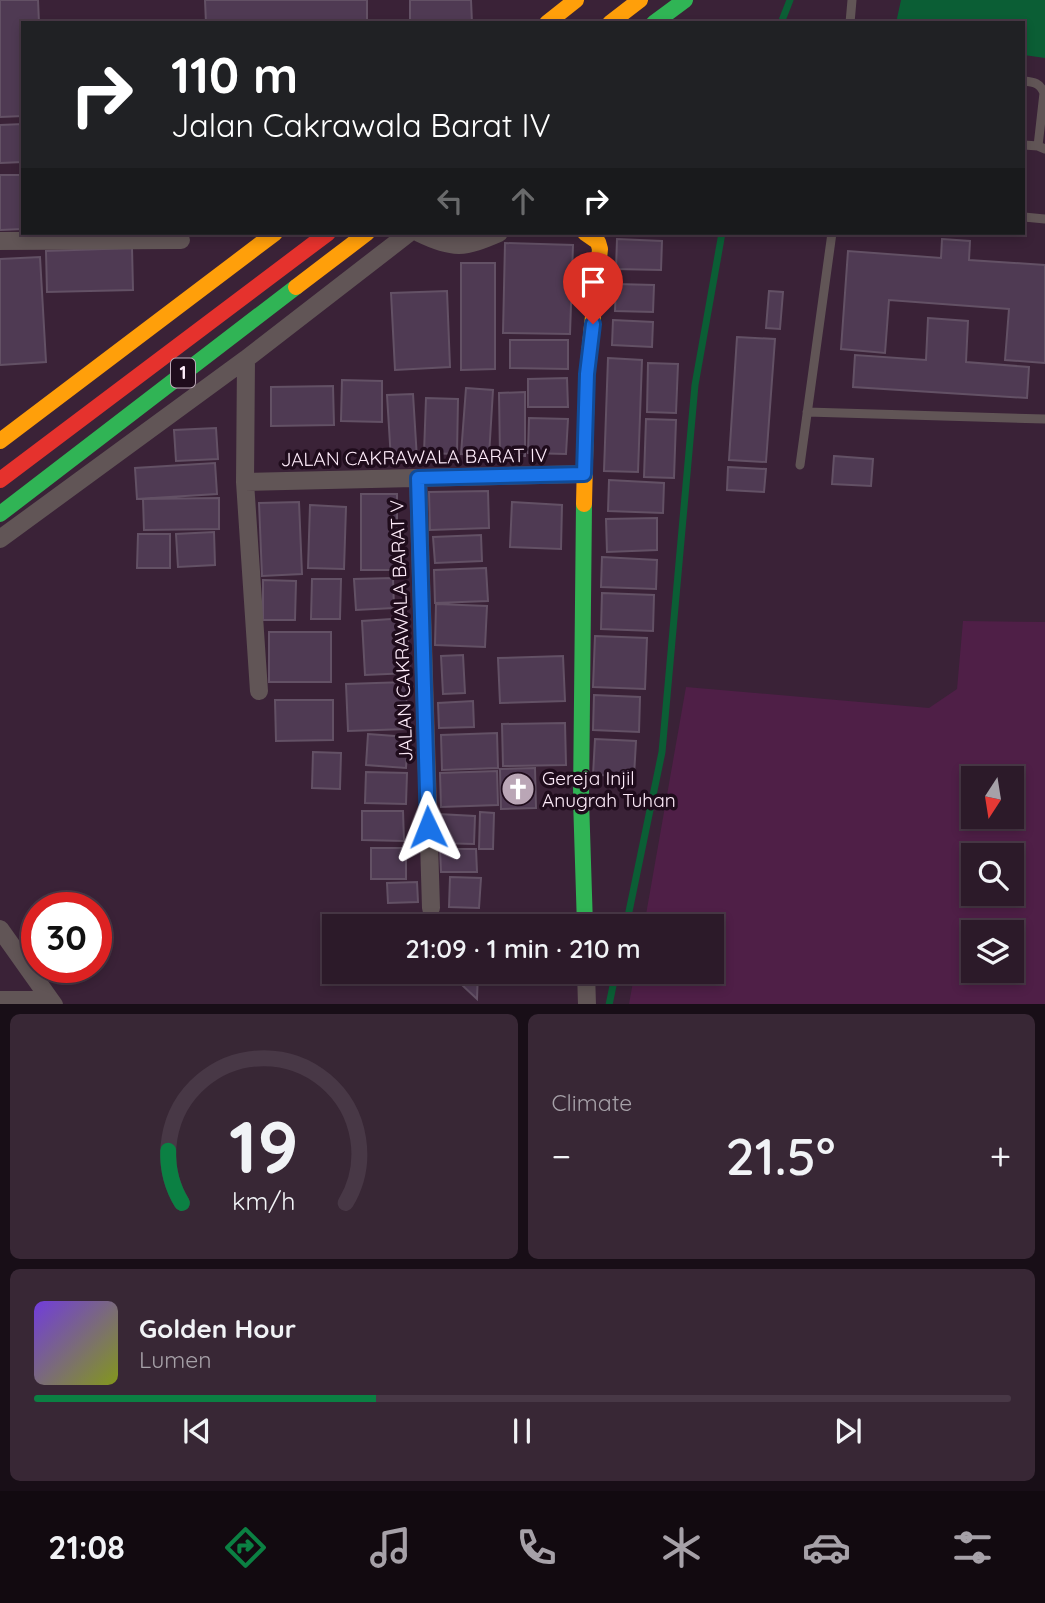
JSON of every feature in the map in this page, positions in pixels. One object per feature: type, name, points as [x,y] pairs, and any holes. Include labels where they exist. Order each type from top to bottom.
[{"type":"main road","points":[[550,21],[576,0]]},
{"type":"main road","points":[[613,21],[640,0]]},
{"type":"main road","points":[[657,21],[685,0]]},
{"type":"main road","points":[[0,441],[272,235]]},
{"type":"main road","name":"1","points":[[0,480],[325,235]]},
{"type":"main road","name":"1","points":[[0,514],[364,235]]},
{"type":"main road","points":[[585,914],[581,799],[584,474],[587,374],[600,249],[598,242],[588,235]]},
{"type":"street","points":[[0,540],[246,359],[406,235]]},
{"type":"street","points":[[423,235],[443,245],[465,247],[494,235]]},
{"type":"street","points":[[0,241],[181,240]]},
{"type":"street","points":[[246,359],[245,482],[259,691]]},
{"type":"street","name":"JALAN CAKRAWALA BARAT IV","points":[[245,482],[584,474]]},
{"type":"street","name":"JALAN CAKRAWALA BARAT V","points":[[418,478],[430,908]]},
{"type":"street","points":[[0,929],[52,1002]]},
{"type":"street","points":[[586,984],[587,1004]]},
{"type":"street","points":[[0,1000],[52,1002]]},
{"type":"lane","points":[[850,21],[852,0]]},
{"type":"lane","points":[[1025,80],[1042,87],[1044,93],[1041,148]]},
{"type":"lane","points":[[1025,217],[1045,219]]},
{"type":"lane","points":[[800,466],[832,235]]},
{"type":"lane","points":[[807,412],[1045,419]]},
{"type":"shaded area","points":[[901,0],[1045,0],[1045,58],[1025,55],[1025,21],[896,21]]},
{"type":"shaded area","points":[[963,621],[1045,622],[1045,1004],[629,1004],[633,984],[724,984],[724,914],[646,914],[686,687],[929,708],[957,689]]},
{"type":"building","points":[[0,0],[38,0],[39,21],[21,21],[21,116],[0,117]]},
{"type":"building","points":[[205,0],[367,0],[367,21],[206,21]]},
{"type":"building","points":[[410,0],[471,0],[472,21],[410,21]]},
{"type":"building","points":[[21,124],[21,162],[0,163],[0,125]]},
{"type":"building","points":[[0,175],[21,175],[21,229],[0,230]]},
{"type":"building","points":[[617,239],[662,241],[661,270],[616,269]]},
{"type":"building","points":[[942,239],[970,241],[969,260],[1045,265],[1045,363],[1005,360],[1009,309],[889,300],[885,353],[841,349],[848,251],[941,258]]},
{"type":"building","points":[[505,243],[573,245],[570,334],[503,333]]},
{"type":"building","points":[[132,248],[133,290],[47,292],[46,251]]},
{"type":"building","points":[[40,257],[46,362],[0,365],[0,259]]},
{"type":"building","points":[[461,263],[495,263],[495,369],[461,370]]},
{"type":"building","points":[[616,284],[654,285],[653,312],[615,311]]},
{"type":"building","points":[[447,291],[450,367],[395,370],[391,293]]},
{"type":"building","points":[[769,291],[783,292],[780,329],[766,328]]},
{"type":"building","points":[[928,318],[968,321],[966,362],[1029,367],[1027,398],[853,387],[855,355],[926,360]]},
{"type":"building","points":[[613,320],[653,322],[652,347],[612,345]]},
{"type":"building","points":[[737,337],[775,339],[766,462],[729,460]]},
{"type":"building","points":[[510,340],[568,340],[568,369],[510,368]]},
{"type":"building","points":[[608,358],[642,360],[638,472],[604,471]]},
{"type":"building","points":[[648,363],[678,364],[676,413],[647,412]]},
{"type":"building","points":[[567,378],[568,407],[528,407],[528,379]]},
{"type":"building","points":[[342,380],[382,381],[382,422],[341,421]]},
{"type":"building","points":[[333,386],[334,425],[271,426],[271,387]]},
{"type":"building","points":[[466,388],[493,390],[489,456],[461,454]]},
{"type":"building","points":[[525,392],[525,456],[500,456],[499,393]]},
{"type":"building","points":[[413,394],[417,459],[391,460],[387,395]]},
{"type":"building","points":[[426,398],[458,399],[457,454],[424,453]]},
{"type":"building","points":[[529,418],[568,419],[566,454],[528,453]]},
{"type":"building","points":[[646,419],[676,420],[674,478],[644,477]]},
{"type":"building","points":[[216,428],[218,459],[176,461],[174,430]]},
{"type":"building","points":[[834,456],[873,459],[871,486],[832,484]]},
{"type":"building","points":[[215,463],[217,494],[137,499],[135,468]]},
{"type":"building","points":[[728,467],[766,469],[764,492],[727,490]]},
{"type":"building","points":[[609,480],[664,483],[663,513],[608,511]]},
{"type":"building","points":[[488,491],[489,528],[430,530],[429,492]]},
{"type":"building","points":[[361,494],[397,494],[397,570],[361,570]]},
{"type":"building","points":[[219,498],[219,529],[144,530],[143,499]]},
{"type":"building","points":[[299,502],[302,574],[262,576],[259,503]]},
{"type":"building","points":[[512,502],[562,505],[561,549],[510,547]]},
{"type":"building","points":[[310,505],[346,507],[344,569],[308,568]]},
{"type":"building","points":[[657,518],[657,550],[607,552],[606,519]]},
{"type":"building","points":[[214,532],[215,565],[178,567],[176,534]]},
{"type":"building","points":[[138,534],[170,534],[170,568],[137,568]]},
{"type":"building","points":[[481,535],[482,561],[435,563],[433,537]]},
{"type":"building","points":[[602,557],[657,560],[656,589],[601,587]]},
{"type":"building","points":[[486,568],[488,601],[435,603],[434,570]]},
{"type":"building","points":[[393,578],[394,608],[356,610],[354,579]]},
{"type":"building","points":[[312,579],[341,579],[340,619],[311,619]]},
{"type":"building","points":[[263,580],[296,581],[295,620],[263,620]]},
{"type":"building","points":[[602,593],[654,595],[653,631],[601,629]]},
{"type":"building","points":[[436,604],[487,606],[485,647],[435,645]]},
{"type":"building","points":[[406,618],[410,673],[365,675],[362,621]]},
{"type":"building","points":[[269,632],[331,632],[331,682],[269,682]]},
{"type":"building","points":[[595,636],[647,638],[645,689],[593,687]]},
{"type":"building","points":[[463,655],[465,693],[443,694],[441,656]]},
{"type":"building","points":[[563,656],[565,701],[500,703],[498,658]]},
{"type":"building","points":[[406,682],[407,729],[348,731],[346,684]]},
{"type":"building","points":[[594,695],[640,697],[639,732],[593,730]]},
{"type":"building","points":[[275,700],[333,700],[333,740],[276,741]]},
{"type":"building","points":[[473,701],[474,727],[439,728],[438,703]]},
{"type":"building","points":[[565,723],[566,765],[503,766],[502,724]]},
{"type":"building","points":[[497,733],[498,768],[442,770],[441,735]]},
{"type":"building","points":[[368,734],[408,737],[406,768],[366,765]]},
{"type":"building","points":[[595,739],[636,741],[634,776],[593,775]]},
{"type":"building","points":[[313,752],[341,753],[340,789],[312,788]]},
{"type":"building","name":"Gereja Injil Anugrah Tuhan","points":[[535,768],[536,808],[501,809],[500,769]]},
{"type":"building","points":[[497,771],[498,805],[441,807],[440,773]]},
{"type":"building","points":[[366,772],[407,773],[406,804],[365,803]]},
{"type":"building","points":[[362,811],[403,811],[404,841],[362,840]]},
{"type":"building","points":[[480,812],[494,813],[493,849],[479,849]]},
{"type":"building","points":[[438,814],[475,816],[474,844],[437,843]]},
{"type":"building","points":[[371,848],[406,848],[406,879],[371,879]]},
{"type":"building","points":[[440,849],[476,849],[477,872],[441,872]]},
{"type":"building","points":[[450,877],[481,878],[479,908],[449,907]]},
{"type":"building","points":[[417,882],[418,902],[388,903],[387,883]]},
{"type":"building","points":[[461,984],[478,984],[477,999]]},
{"type":"waterway","points":[[782,21],[790,0]]},
{"type":"waterway","points":[[628,914],[662,752],[695,385],[722,235]]},
{"type":"waterway","points":[[609,1004],[613,984]]},
{"type":"traffic: fast","points":[[657,21],[685,0]]},
{"type":"traffic: fast","points":[[0,514],[296,287]]},
{"type":"traffic: fast","points":[[584,504],[581,799],[585,914]]},
{"type":"traffic: slow","points":[[550,21],[576,0]]},
{"type":"traffic: slow","points":[[613,21],[640,0]]},
{"type":"traffic: slow","points":[[0,441],[272,235]]},
{"type":"traffic: slow","points":[[296,287],[364,235]]},
{"type":"traffic: slow","points":[[584,504],[587,374],[600,249],[598,242],[588,235]]},
{"type":"traffic: jam","points":[[0,480],[325,235]]},
{"type":"place","name":"Gereja Injil Anugrah Tuhan","points":[[518,789]]},
{"type":"route","points":[[428,827],[418,478],[584,474],[587,374],[593,324]]}]
